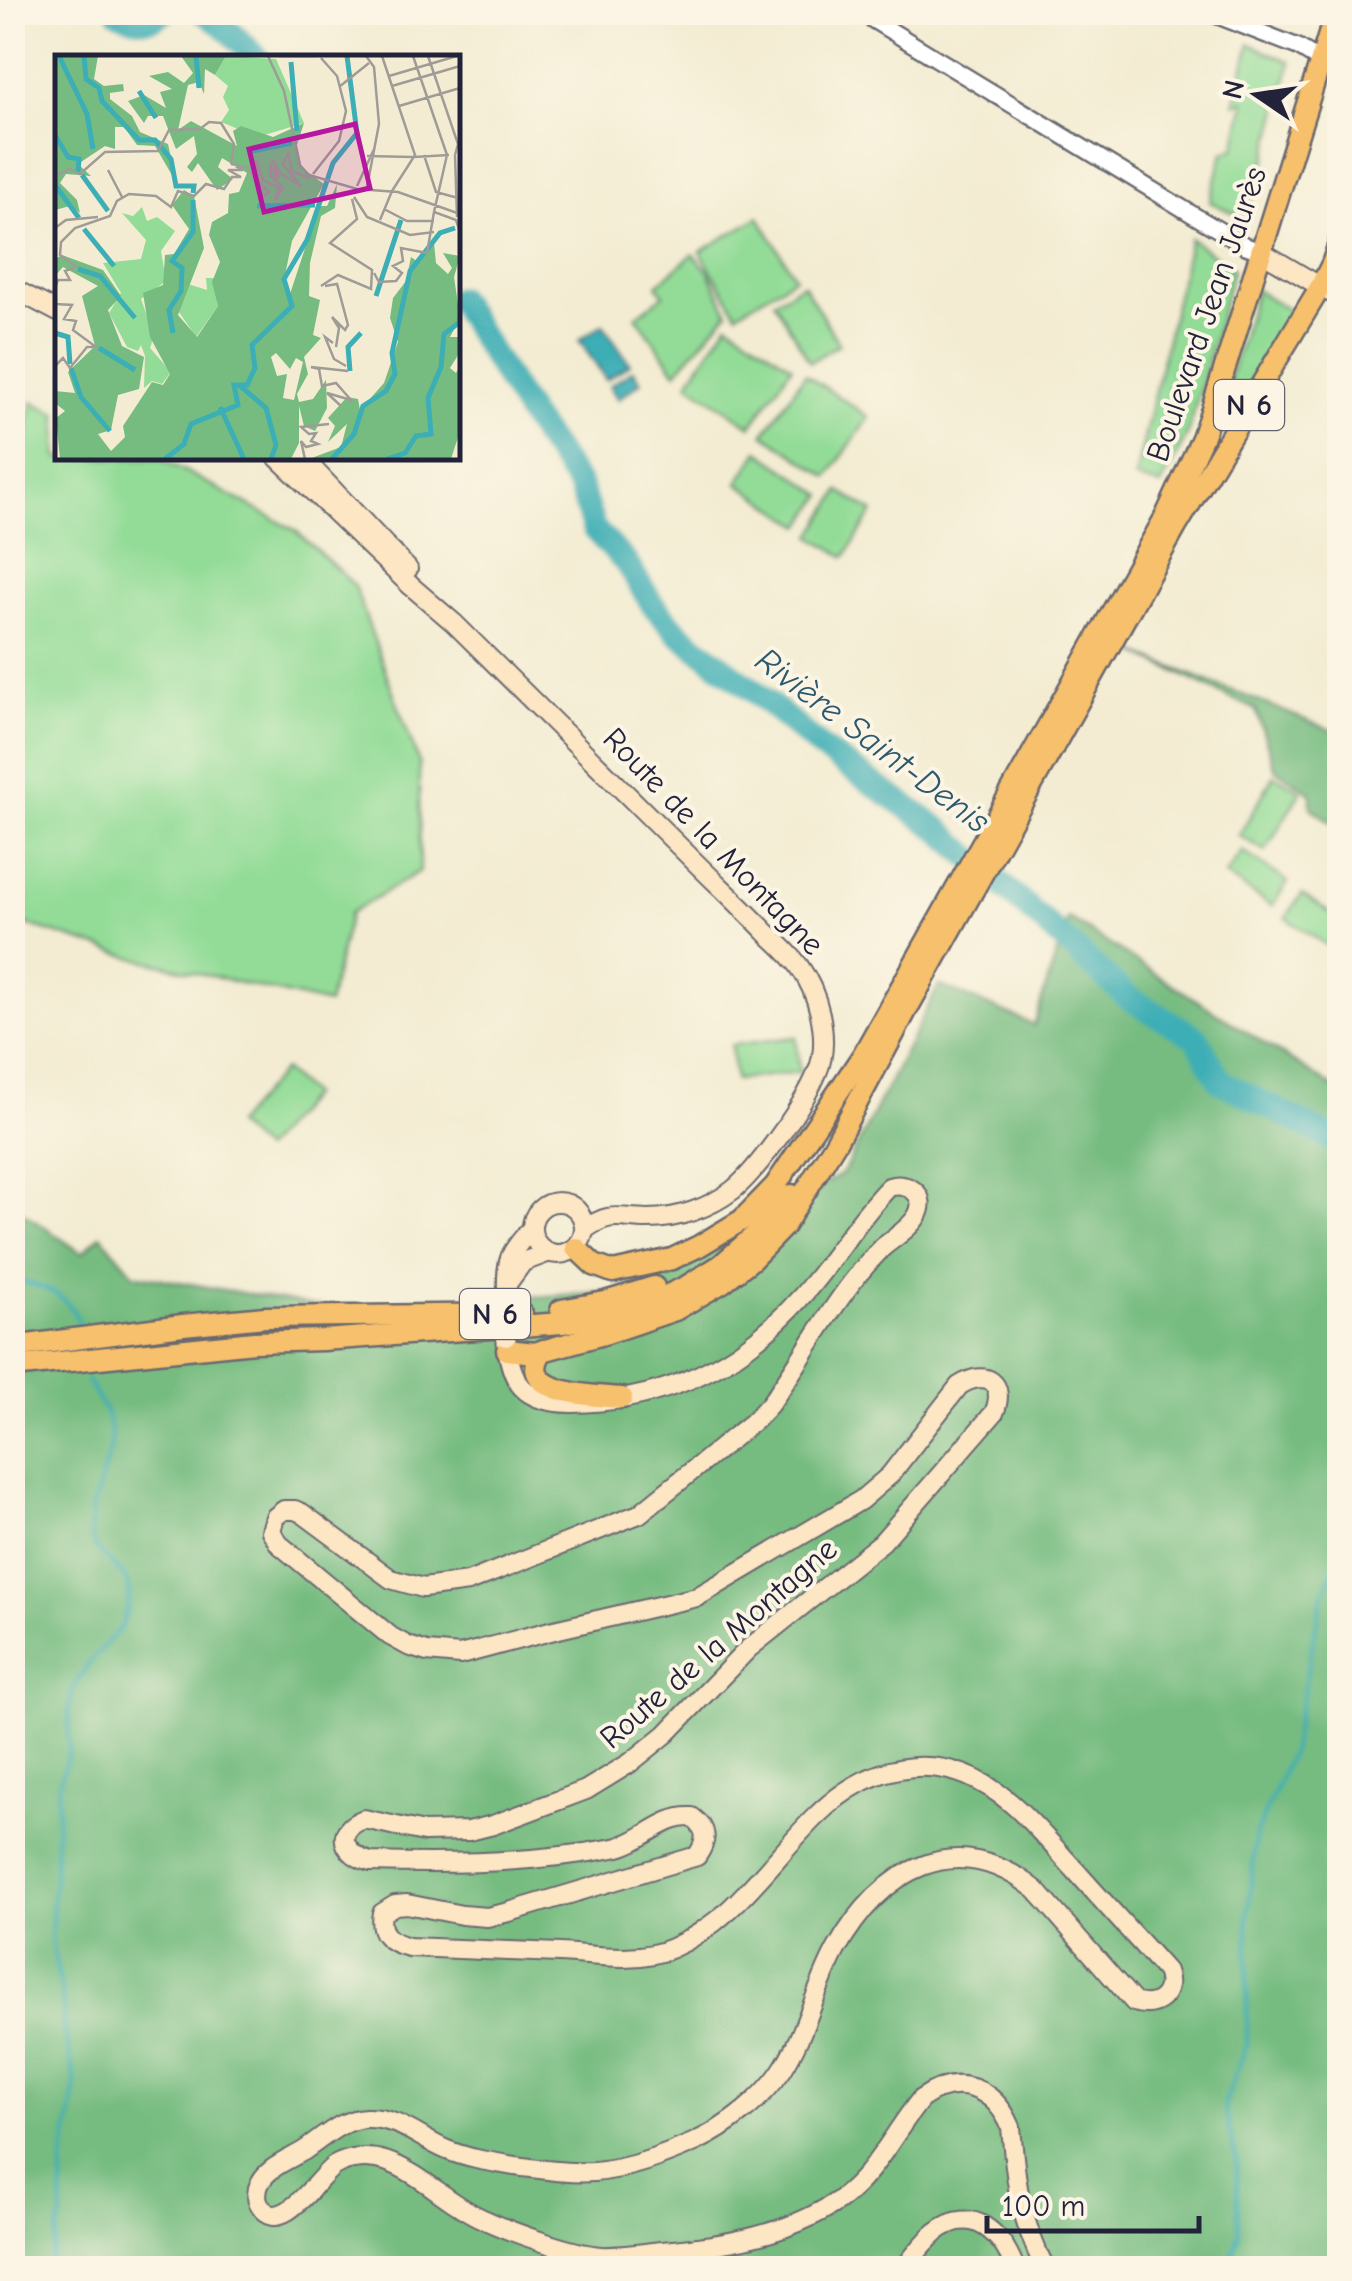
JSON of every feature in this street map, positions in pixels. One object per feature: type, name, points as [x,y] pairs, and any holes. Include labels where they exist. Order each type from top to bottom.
[{"type":"main road","name":"Boulevard Jean Jaurès","points":[[1171,521],[1212,410],[1260,251],[1330,65],[1336,12]]},
{"type":"main road","name":"Boulevard Jean Jaurès","points":[[1171,521],[1321,286],[1340,242]]},
{"type":"main road","points":[[1260,251],[1340,298]]},
{"type":"main road","points":[[12,288],[55,310]]},
{"type":"main road","name":"Route de la Montagne","points":[[280,460],[454,622],[797,963],[811,985],[824,1039],[819,1071],[800,1105],[734,1189],[708,1206],[676,1217],[606,1217],[580,1239]]},
{"type":"main road","name":"Route de la Montagne","points":[[305,460],[390,548],[454,622]]},
{"type":"main road","name":"N 6","points":[[12,1367],[254,1342],[562,1324],[615,1315],[652,1302],[721,1265],[793,1194],[816,1162],[1171,521]]},
{"type":"main road","points":[[547,1252],[536,1243],[531,1229],[535,1214],[546,1204],[561,1202],[575,1208],[583,1220],[580,1239],[594,1266],[613,1272],[672,1260],[742,1220],[776,1186],[870,1059]]},
{"type":"main road","points":[[507,1344],[520,1353],[606,1333],[675,1310],[723,1282],[784,1226],[851,1115],[870,1059]]},
{"type":"main road","name":"N 6","points":[[12,1348],[265,1317],[528,1314],[645,1291],[719,1255],[748,1232],[783,1194],[870,1059]]},
{"type":"main road","name":"Route de la Montagne","points":[[531,1229],[508,1260],[506,1275],[507,1344],[514,1377],[530,1396],[568,1403],[660,1390],[705,1374],[784,1316],[890,1188],[898,1184],[914,1190],[921,1204],[915,1219],[856,1277],[769,1405],[640,1514],[468,1582],[422,1588],[392,1579],[295,1510],[284,1510],[275,1518],[272,1537],[390,1636],[408,1646],[427,1652],[460,1654],[697,1597],[861,1500],[890,1475],[959,1386],[970,1378],[986,1378],[994,1384],[999,1400],[994,1413],[882,1542],[748,1649],[666,1734],[630,1763],[586,1790],[481,1828],[456,1833],[424,1832],[364,1820],[355,1823],[346,1837],[346,1845],[357,1858],[372,1862],[485,1863],[629,1844],[674,1818],[692,1817],[703,1826],[706,1838],[697,1856],[487,1917],[395,1904],[382,1913],[386,1938],[408,1947],[607,1955],[670,1950],[728,1910],[816,1816],[850,1787],[886,1771],[915,1766],[948,1770],[978,1782],[1011,1803],[1166,1971],[1168,1988],[1160,2002],[1134,2002],[1036,1890],[1021,1878],[976,1859],[937,1860],[902,1876],[864,1908],[831,1960],[801,2034],[781,2071],[733,2119],[704,2138],[663,2156],[596,2172],[574,2172],[481,2161],[443,2148],[401,2124],[360,2118],[333,2129],[264,2176],[257,2197],[260,2205],[266,2211],[283,2214],[298,2206],[335,2165],[375,2158],[411,2172],[480,2218],[576,2252],[600,2256],[718,2245],[751,2239],[800,2221],[838,2200],[867,2175],[920,2099],[933,2090],[962,2084],[988,2096],[1007,2116],[1019,2202],[1045,2268]]},
{"type":"main road","name":"Route de la Montagne","points":[[575,1208],[609,1207],[628,1216]]},
{"type":"main road","points":[[507,1288],[523,1262],[547,1252],[562,1254],[580,1239]]},
{"type":"main road","points":[[542,1350],[535,1368],[545,1384],[577,1394],[622,1398]]},
{"type":"main road","points":[[904,2268],[938,2230],[962,2222],[974,2222],[995,2232],[1015,2268]]},
{"type":"street","points":[[860,12],[1205,222],[1260,251]]},
{"type":"street","points":[[1208,12],[1298,47],[1330,65]]},
{"type":"green space","points":[[1250,44],[1291,62],[1263,171],[1244,218],[1210,202],[1223,153],[1235,148],[1245,101],[1234,104]]},
{"type":"green space","points":[[759,217],[795,277],[737,313],[700,252]]},
{"type":"green space","points":[[1190,238],[1233,269],[1188,433],[1161,486],[1135,478]]},
{"type":"green space","points":[[693,254],[709,272],[728,312],[676,372],[636,316],[664,295],[657,285]]},
{"type":"green space","points":[[803,284],[839,344],[810,362],[774,301]]},
{"type":"green space","points":[[1256,290],[1293,313],[1220,430],[1215,425]]},
{"type":"green space","points":[[728,323],[792,366],[751,426],[688,383]]},
{"type":"green space","points":[[805,374],[869,417],[828,477],[764,434]]},
{"type":"green space","points":[[33,402],[55,412],[55,460],[164,460],[295,530],[354,585],[419,763],[420,871],[350,913],[328,1004],[130,957],[13,920],[12,492]]},
{"type":"green space","points":[[759,451],[823,495],[802,526],[738,483]]},
{"type":"green space","points":[[840,491],[873,512],[845,557],[812,536]]},
{"type":"green space","points":[[1134,652],[1339,733],[1339,828],[1311,808],[1311,793],[1275,769],[1256,710]]},
{"type":"green space","points":[[1274,775],[1301,791],[1265,851],[1239,835]]},
{"type":"green space","points":[[1242,851],[1288,882],[1272,906],[1225,875]]},
{"type":"green space","points":[[1302,894],[1339,919],[1339,938],[1332,949],[1286,918]]},
{"type":"green space","points":[[1068,918],[1339,1091],[1339,2268],[13,2268],[12,1205],[82,1253],[101,1235],[134,1274],[332,1309],[634,1291],[843,1173],[939,985],[1034,1025]]},
{"type":"green space","points":[[796,1037],[800,1072],[735,1080],[731,1045]]},
{"type":"green space","points":[[283,1070],[311,1095],[263,1150],[235,1125]]},
{"type":"water","points":[[603,324],[630,364],[606,380],[579,340]]},
{"type":"water","points":[[633,370],[641,382],[618,399],[609,386]]},
{"type":"waterway","name":"Rivière Saint-Denis","points":[[119,12],[142,19],[164,12]]},
{"type":"waterway","name":"Rivière Saint-Denis","points":[[204,12],[255,55]]},
{"type":"waterway","name":"Rivière Saint-Denis","points":[[460,302],[529,415],[580,487],[594,529],[626,563],[653,605],[678,633],[821,748],[939,829],[1129,998],[1197,1038],[1220,1081],[1340,1143]]},
{"type":"waterway","points":[[12,1279],[61,1297],[80,1324]]},
{"type":"waterway","points":[[49,2268],[62,2213],[63,2162],[76,2085],[51,1939],[59,1783],[69,1752],[69,1707],[74,1687],[122,1626],[129,1600],[129,1587],[123,1575],[96,1548],[91,1536],[91,1512],[111,1446],[111,1433],[106,1412],[87,1380]]},
{"type":"waterway","points":[[1228,2268],[1239,2235],[1236,2158],[1224,2106],[1247,2044],[1248,1914],[1256,1834],[1291,1752],[1322,1597],[1340,1555]]}]
